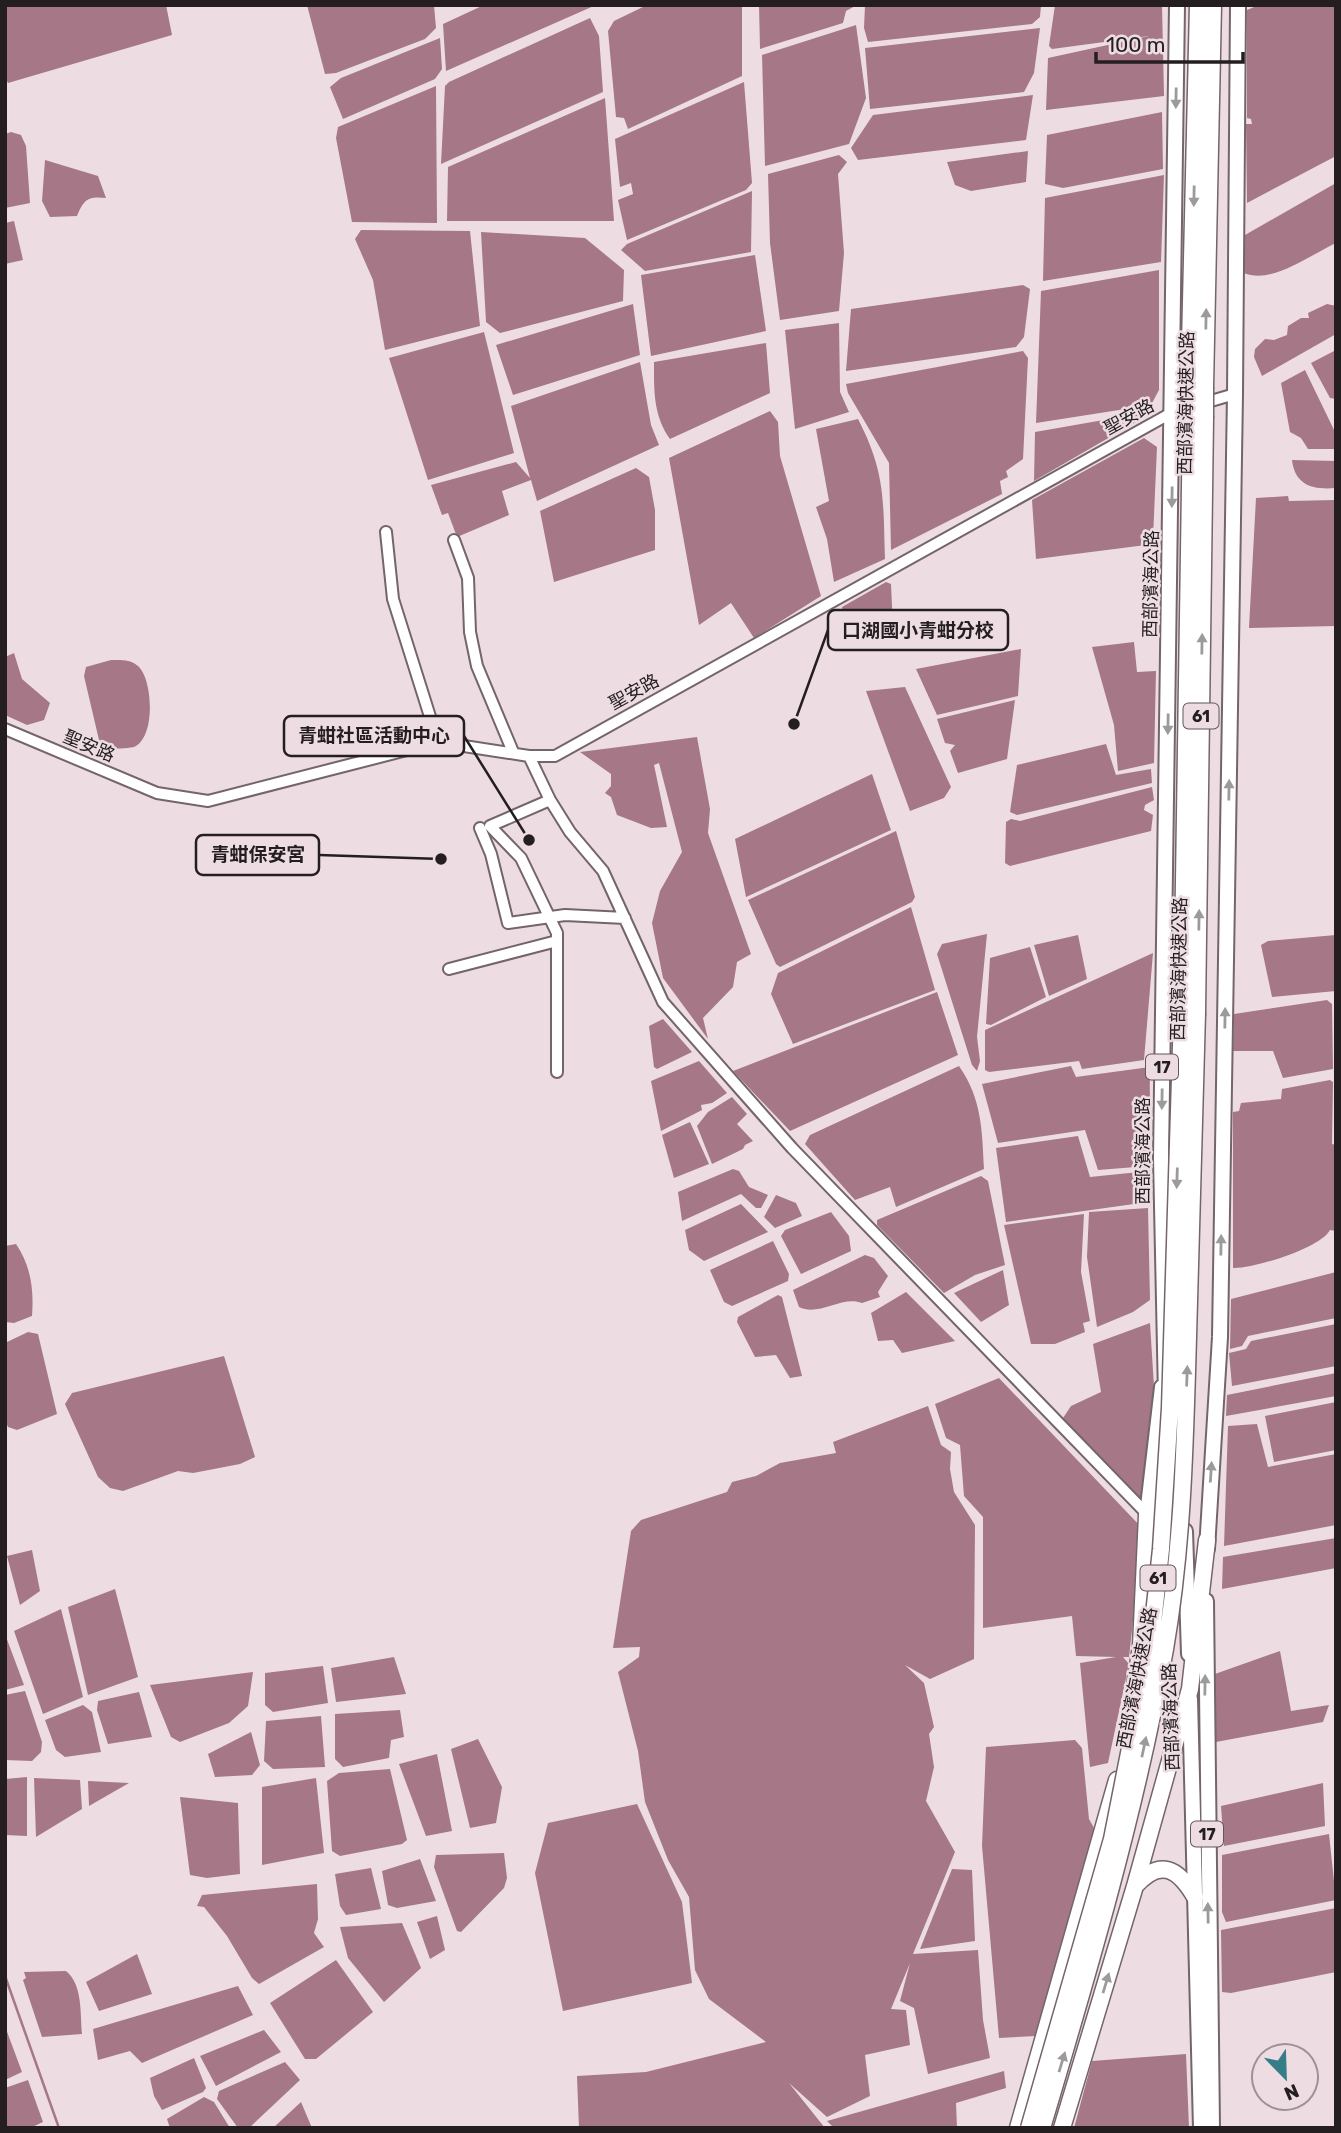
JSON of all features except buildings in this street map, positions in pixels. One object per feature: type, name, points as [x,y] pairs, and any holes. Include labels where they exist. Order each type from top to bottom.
[{"type":"highway","name":"西部濱海快速公路","points":[[1042,2128],[1095,1952],[1165,1647],[1177,1549],[1186,1410],[1198,419],[1198,5]]},
{"type":"highway","name":"西部濱海快速公路","points":[[1197,387],[1213,5]]},
{"type":"highway","name":"西部濱海快速公路","points":[[1029,2128],[1112,1839],[1151,1642],[1161,1549],[1170,1408],[1190,1013]]},
{"type":"highway","points":[[1018,2128],[1128,1737],[1141,1646],[1147,1515]]},
{"type":"highway","points":[[1062,2128],[1135,1886],[1190,1689],[1207,1540]]},
{"type":"highway","points":[[1135,1886],[1146,1874],[1160,1868],[1174,1872],[1185,1880],[1195,1897]]},
{"type":"main road","name":"西部濱海公路","points":[[1177,5],[1161,1158],[1163,1379],[1185,1530],[1201,2128]]},
{"type":"main road","name":"西部濱海公路","points":[[1212,2128],[1205,1694],[1207,1540],[1220,1338],[1235,394],[1238,5]]},
{"type":"main road","points":[[1147,1515],[1163,1379]]},
{"type":"street","name":"聖安路","points":[[5,729],[157,793],[208,801],[438,742],[529,756],[555,756],[1173,412],[1235,394]]},
{"type":"street","points":[[386,532],[394,584],[393,599],[438,742]]},
{"type":"street","points":[[454,540],[468,578],[470,632],[477,666],[513,752]]},
{"type":"street","points":[[529,756],[550,800],[570,832],[603,871],[663,1002],[792,1148],[1009,1369],[1147,1515],[1207,1540]]},
{"type":"street","points":[[550,800],[490,826],[521,858],[549,916],[557,941],[557,1072]]},
{"type":"street","points":[[480,828],[491,853],[508,923],[549,916],[625,918]]},
{"type":"street","points":[[449,969],[557,941]]},
{"type":"shaded area","points":[[5,5],[166,5],[172,35],[8,83],[5,77]]},
{"type":"shaded area","points":[[307,5],[434,5],[436,28],[425,39],[336,73],[325,74]]},
{"type":"shaded area","points":[[484,5],[596,5],[446,71],[443,24]]},
{"type":"shaded area","points":[[647,5],[742,5],[742,76],[628,129],[624,118],[616,117],[608,31],[614,21]]},
{"type":"shaded area","points":[[759,5],[857,5],[846,11],[843,23],[760,49]]},
{"type":"shaded area","points":[[865,5],[1041,5],[1040,17],[1032,24],[868,42],[864,28]]},
{"type":"shaded area","points":[[1055,5],[1162,5],[1164,96],[1046,110],[1048,58],[1149,36],[1052,49],[1049,46]]},
{"type":"shaded area","points":[[1259,5],[1336,5],[1336,156],[1247,203],[1246,124],[1252,124],[1251,119],[1247,118],[1247,10]]},
{"type":"shaded area","points":[[590,18],[599,36],[603,92],[441,164],[445,86],[449,82]]},
{"type":"shaded area","points":[[856,25],[866,98],[849,144],[765,166],[762,55]]},
{"type":"shaded area","points":[[1040,28],[1034,73],[1024,92],[870,109],[865,48]]},
{"type":"shaded area","points":[[440,38],[442,69],[435,79],[343,119],[330,87],[341,78]]},
{"type":"shaded area","points":[[744,82],[752,183],[746,190],[627,240],[618,200],[633,194],[631,183],[620,187],[615,139]]},
{"type":"shaded area","points":[[436,86],[437,223],[352,222],[336,138],[338,127]]},
{"type":"shaded area","points":[[1033,95],[1026,140],[858,160],[851,148],[873,115]]},
{"type":"shaded area","points":[[605,98],[614,221],[447,221],[448,167]]},
{"type":"shaded area","points":[[1162,112],[1163,169],[1063,188],[1045,184],[1047,135]]},
{"type":"shaded area","points":[[11,132],[21,135],[26,146],[30,203],[5,208],[5,134]]},
{"type":"shaded area","points":[[1028,151],[1026,182],[971,191],[955,185],[947,162]]},
{"type":"shaded area","points":[[839,155],[847,162],[838,174],[844,253],[839,311],[780,320],[770,243],[768,174]]},
{"type":"shaded area","points":[[45,160],[98,176],[106,198],[87,200],[77,216],[50,217],[42,201]]},
{"type":"shaded area","points":[[1164,175],[1161,262],[1043,281],[1045,198]]},
{"type":"shaded area","points":[[1336,183],[1336,243],[1278,272],[1255,276],[1244,273],[1245,235]]},
{"type":"shaded area","points":[[752,191],[751,252],[645,271],[621,250],[627,244]]},
{"type":"shaded area","points":[[14,221],[23,260],[5,264],[5,223]]},
{"type":"shaded area","points":[[361,230],[470,231],[480,326],[385,350],[373,280],[355,239]]},
{"type":"shaded area","points":[[481,232],[585,238],[624,270],[623,301],[500,333],[486,322]]},
{"type":"shaded area","points":[[755,255],[766,331],[651,356],[641,275]]},
{"type":"shaded area","points":[[1159,270],[1159,390],[1151,405],[1036,423],[1041,291]]},
{"type":"shaded area","points":[[1023,285],[1030,289],[1024,337],[1016,347],[846,371],[851,309]]},
{"type":"shaded area","points":[[633,304],[640,355],[513,395],[496,345]]},
{"type":"shaded area","points":[[1327,304],[1336,306],[1336,334],[1262,376],[1254,357],[1255,349],[1265,339],[1274,340],[1287,335],[1288,326],[1301,318],[1309,318],[1308,313]]},
{"type":"shaded area","points":[[839,323],[840,392],[849,412],[795,429],[785,330]]},
{"type":"shaded area","points":[[484,332],[514,453],[428,480],[389,358]]},
{"type":"shaded area","points":[[766,343],[770,393],[670,439],[657,411],[654,362]]},
{"type":"shaded area","points":[[1336,350],[1336,399],[1330,398],[1311,363]]},
{"type":"shaded area","points":[[1023,351],[1028,358],[1023,459],[1006,471],[1008,477],[1000,481],[1002,494],[891,550],[889,463],[848,393],[846,384]]},
{"type":"shaded area","points":[[640,362],[651,425],[659,445],[537,501],[531,480],[502,491],[509,515],[457,537],[448,513],[442,515],[431,485],[516,462],[530,478],[511,406]]},
{"type":"shaded area","points":[[1305,370],[1336,434],[1336,449],[1308,449],[1301,438],[1290,432],[1281,383]]},
{"type":"shaded area","points":[[770,411],[778,422],[780,456],[821,596],[754,638],[731,603],[699,625],[669,458]]},
{"type":"shaded area","points":[[1155,411],[1034,481],[1035,432]]},
{"type":"shaded area","points":[[858,419],[878,472],[883,503],[885,559],[834,582],[827,539],[816,507],[829,501],[816,429]]},
{"type":"shaded area","points":[[1144,438],[1157,447],[1153,538],[1146,545],[1036,559],[1032,500]]},
{"type":"shaded area","points":[[1292,460],[1336,461],[1336,488],[1319,488],[1306,484],[1297,475]]},
{"type":"shaded area","points":[[636,468],[649,477],[655,510],[655,550],[554,582],[540,511]]},
{"type":"shaded area","points":[[1288,496],[1289,501],[1336,500],[1336,626],[1249,628],[1256,498]]},
{"type":"shaded area","points":[[886,582],[891,584],[893,629],[849,639],[842,607]]},
{"type":"shaded area","points":[[1134,642],[1137,672],[1156,671],[1154,763],[1118,771],[1114,725],[1092,647]]},
{"type":"shaded area","points":[[1021,649],[1018,696],[937,715],[916,669]]},
{"type":"shaded area","points":[[14,653],[22,679],[50,703],[44,720],[27,725],[5,715],[5,657]]},
{"type":"shaded area","points":[[111,660],[125,660],[135,664],[147,683],[149,721],[141,741],[134,747],[106,749],[99,740],[84,676],[86,667]]},
{"type":"shaded area","points":[[905,687],[951,787],[944,798],[910,811],[866,691]]},
{"type":"shaded area","points":[[1015,700],[1007,759],[958,773],[950,751],[955,745],[945,743],[937,719]]},
{"type":"shaded area","points":[[697,737],[710,809],[708,833],[751,954],[737,962],[733,987],[703,1018],[708,1039],[663,978],[652,923],[660,891],[682,852],[659,763],[654,765],[667,827],[651,828],[617,815],[611,797],[605,793],[611,786],[611,774],[580,752]]},
{"type":"shaded area","points":[[1106,744],[1116,775],[1151,769],[1152,783],[1017,815],[1010,812],[1017,765]]},
{"type":"shaded area","points":[[872,774],[891,830],[746,897],[735,839]]},
{"type":"shaded area","points":[[1152,787],[1154,800],[1145,805],[1144,810],[1153,815],[1151,831],[1010,866],[1005,863],[1006,822],[1011,819],[1020,821]]},
{"type":"shaded area","points":[[896,831],[915,897],[912,902],[780,967],[776,964],[748,900]]},
{"type":"shaded area","points":[[911,907],[935,990],[793,1044],[771,994],[778,973]]},
{"type":"shaded area","points":[[987,934],[977,1037],[980,1061],[977,1071],[972,1065],[937,954],[942,944]]},
{"type":"shaded area","points":[[1078,935],[1087,979],[1049,996],[1034,945]]},
{"type":"shaded area","points":[[1336,935],[1336,991],[1272,997],[1261,945],[1268,941]]},
{"type":"shaded area","points":[[1030,947],[1046,997],[991,1025],[986,1024],[990,958]]},
{"type":"shaded area","points":[[1153,953],[1144,1060],[1082,1069],[1079,1061],[989,1072],[985,1070],[985,1030]]},
{"type":"shaded area","points":[[937,992],[958,1055],[790,1131],[733,1071]]},
{"type":"shaded area","points":[[1327,1000],[1332,1004],[1333,1069],[1283,1078],[1273,1051],[1233,1051],[1234,1014]]},
{"type":"shaded area","points":[[663,1019],[692,1052],[657,1069],[654,1067],[649,1026]]},
{"type":"shaded area","points":[[699,1061],[727,1093],[712,1103],[701,1105],[702,1110],[661,1131],[651,1081]]},
{"type":"shaded area","points":[[959,1066],[967,1078],[976,1103],[984,1169],[896,1207],[890,1187],[855,1200],[805,1144],[810,1135]]},
{"type":"shaded area","points":[[1071,1066],[1076,1077],[1150,1067],[1148,1166],[1098,1170],[1085,1130],[998,1143],[982,1084]]},
{"type":"shaded area","points":[[1330,1080],[1333,1082],[1332,1144],[1336,1145],[1336,1231],[1330,1230],[1314,1244],[1286,1256],[1233,1268],[1233,1112],[1239,1111],[1241,1103],[1281,1099],[1282,1089]]},
{"type":"shaded area","points":[[732,1097],[747,1114],[737,1124],[753,1141],[712,1164],[697,1126],[708,1112]]},
{"type":"shaded area","points":[[690,1122],[709,1164],[674,1178],[662,1135]]},
{"type":"shaded area","points":[[1078,1136],[1090,1177],[1149,1171],[1149,1191],[1135,1192],[1134,1204],[1006,1222],[996,1148]]},
{"type":"shaded area","points":[[733,1169],[739,1171],[749,1187],[768,1195],[761,1208],[756,1208],[741,1194],[682,1221],[678,1192]]},
{"type":"shaded area","points":[[981,1176],[988,1181],[1005,1265],[975,1275],[944,1293],[877,1225],[877,1220]]},
{"type":"shaded area","points":[[776,1195],[796,1203],[802,1216],[775,1228],[764,1217]]},
{"type":"shaded area","points":[[741,1204],[768,1232],[704,1261],[689,1250],[685,1230]]},
{"type":"shaded area","points":[[1148,1208],[1150,1300],[1133,1312],[1097,1327],[1087,1257],[1089,1212]]},
{"type":"shaded area","points":[[831,1212],[849,1236],[851,1251],[801,1274],[781,1236],[785,1230]]},
{"type":"shaded area","points":[[1084,1214],[1081,1272],[1090,1321],[1083,1323],[1085,1332],[1055,1344],[1031,1344],[1004,1225]]},
{"type":"shaded area","points":[[773,1241],[789,1274],[788,1281],[732,1306],[724,1302],[710,1270]]},
{"type":"shaded area","points":[[16,1244],[28,1270],[33,1306],[32,1316],[14,1323],[5,1322],[5,1246]]},
{"type":"shaded area","points":[[865,1255],[874,1258],[888,1276],[878,1292],[880,1297],[862,1303],[854,1301],[814,1309],[799,1307],[793,1290]]},
{"type":"shaded area","points":[[1003,1270],[1009,1305],[981,1322],[954,1293]]},
{"type":"shaded area","points":[[1336,1272],[1336,1318],[1248,1336],[1242,1346],[1230,1349],[1231,1299]]},
{"type":"shaded area","points":[[906,1292],[955,1341],[902,1353],[893,1340],[878,1341],[871,1313]]},
{"type":"shaded area","points":[[778,1295],[782,1297],[802,1376],[790,1378],[776,1355],[755,1357],[737,1322],[738,1317]]},
{"type":"shaded area","points":[[1150,1323],[1154,1387],[1146,1507],[1063,1418],[1071,1406],[1101,1392],[1093,1344]]},
{"type":"shaded area","points":[[1336,1324],[1336,1366],[1232,1386],[1229,1353],[1246,1349],[1251,1341]]},
{"type":"shaded area","points":[[28,1332],[38,1334],[57,1414],[17,1430],[8,1427],[5,1420],[5,1343]]},
{"type":"shaded area","points":[[224,1356],[255,1457],[240,1464],[193,1473],[178,1471],[123,1491],[110,1488],[98,1477],[65,1404],[72,1393]]},
{"type":"shaded area","points":[[1336,1373],[1336,1396],[1226,1416],[1227,1395]]},
{"type":"shaded area","points":[[999,1378],[1143,1529],[1129,1657],[1123,1657],[1129,1664],[1108,1763],[1090,1767],[1080,1663],[1116,1657],[1076,1656],[1072,1616],[983,1628],[983,1517],[964,1496],[960,1445],[946,1438],[935,1404]]},
{"type":"shaded area","points":[[1336,1402],[1336,1450],[1274,1462],[1265,1416]]},
{"type":"shaded area","points":[[928,1406],[941,1445],[951,1452],[950,1469],[954,1492],[975,1525],[974,1659],[930,1679],[905,1665],[924,1683],[934,1727],[929,1734],[934,1767],[926,1801],[955,1852],[913,1954],[978,1950],[983,2020],[990,2058],[928,2074],[914,2008],[900,2001],[910,1963],[891,2009],[906,2010],[910,2045],[865,2055],[870,2096],[827,2117],[789,2083],[825,2128],[579,2128],[577,2076],[646,2072],[766,2042],[709,1999],[695,1970],[689,1897],[668,1860],[645,1802],[638,1751],[618,1672],[639,1657],[640,1647],[613,1648],[631,1531],[641,1520],[727,1492],[732,1482],[756,1476],[780,1463],[836,1453],[833,1442]]},
{"type":"shaded area","points":[[1257,1424],[1268,1467],[1336,1454],[1336,1525],[1224,1546],[1228,1426]]},
{"type":"shaded area","points":[[1336,1538],[1336,1568],[1222,1589],[1223,1557]]},
{"type":"shaded area","points":[[32,1550],[40,1591],[20,1605],[7,1556]]},
{"type":"shaded area","points":[[115,1589],[138,1677],[88,1695],[68,1607]]},
{"type":"shaded area","points":[[61,1609],[83,1697],[43,1714],[14,1631]]},
{"type":"shaded area","points":[[5,1634],[24,1685],[5,1690]]},
{"type":"shaded area","points":[[1280,1651],[1291,1711],[1329,1705],[1323,1722],[1216,1742],[1215,1674]]},
{"type":"shaded area","points":[[394,1657],[406,1694],[336,1702],[331,1668]]},
{"type":"shaded area","points":[[323,1666],[328,1703],[273,1712],[265,1705],[265,1673]]},
{"type":"shaded area","points":[[253,1672],[248,1706],[229,1723],[180,1742],[171,1737],[150,1685]]},
{"type":"shaded area","points":[[25,1691],[42,1742],[41,1752],[32,1761],[5,1760],[5,1695]]},
{"type":"shaded area","points":[[139,1692],[152,1737],[108,1744],[97,1710],[98,1701]]},
{"type":"shaded area","points":[[83,1705],[92,1712],[101,1752],[65,1757],[56,1750],[45,1720]]},
{"type":"shaded area","points":[[400,1710],[404,1737],[391,1740],[389,1758],[343,1767],[335,1759],[335,1714]]},
{"type":"shaded area","points":[[321,1716],[325,1767],[273,1769],[264,1761],[266,1721]]},
{"type":"shaded area","points":[[251,1732],[260,1765],[252,1775],[215,1777],[208,1754]]},
{"type":"shaded area","points":[[478,1739],[502,1787],[496,1823],[470,1828],[451,1749]]},
{"type":"shaded area","points":[[1075,1740],[1082,1748],[1089,1819],[1094,1828],[1036,2036],[999,2038],[982,1846],[986,1747]]},
{"type":"shaded area","points":[[437,1754],[452,1831],[426,1836],[399,1764]]},
{"type":"shaded area","points":[[390,1769],[407,1840],[402,1844],[340,1856],[332,1851],[327,1781],[339,1773]]},
{"type":"shaded area","points":[[27,1777],[27,1836],[5,1835],[5,1779]]},
{"type":"shaded area","points":[[34,1778],[80,1780],[82,1809],[36,1837]]},
{"type":"shaded area","points":[[316,1778],[324,1853],[262,1865],[262,1787]]},
{"type":"shaded area","points":[[88,1781],[129,1783],[89,1806]]},
{"type":"shaded area","points":[[1323,1783],[1325,1826],[1224,1846],[1221,1806]]},
{"type":"shaded area","points":[[180,1797],[238,1803],[240,1874],[207,1878],[190,1875]]},
{"type":"shaded area","points":[[637,1804],[682,1902],[692,1983],[563,2011],[535,1873],[548,1823]]},
{"type":"shaded area","points":[[1329,1834],[1336,1900],[1226,1922],[1222,1912],[1222,1855]]},
{"type":"shaded area","points":[[504,1853],[507,1878],[504,1888],[461,1932],[457,1931],[434,1867],[436,1855]]},
{"type":"shaded area","points":[[420,1859],[436,1901],[397,1908],[388,1905],[382,1871]]},
{"type":"shaded area","points":[[371,1868],[381,1909],[346,1915],[340,1906],[335,1874]]},
{"type":"shaded area","points":[[952,1869],[972,1870],[975,1941],[920,1949]]},
{"type":"shaded area","points":[[317,1884],[318,1919],[314,1933],[324,1947],[259,1984],[252,1978],[227,1936],[204,1907],[197,1906],[202,1895]]},
{"type":"shaded area","points":[[1336,1908],[1336,1972],[1231,1993],[1222,1992],[1221,1930]]},
{"type":"shaded area","points":[[437,1916],[445,1950],[430,1959],[417,1922]]},
{"type":"shaded area","points":[[402,1923],[421,1968],[384,2002],[348,1958],[340,1927]]},
{"type":"shaded area","points":[[137,1954],[152,1994],[99,2011],[86,1982]]},
{"type":"shaded area","points":[[336,1960],[373,2012],[316,2059],[305,2059],[270,2003]]},
{"type":"shaded area","points":[[66,1971],[78,1992],[82,2034],[42,2037],[23,1980],[26,1978],[24,1972]]},
{"type":"shaded area","points":[[238,1986],[253,2015],[142,2063],[130,2051],[98,2060],[93,2029]]},
{"type":"shaded area","points":[[5,2030],[22,2072],[5,2080]]},
{"type":"shaded area","points":[[264,2030],[281,2052],[216,2086],[200,2056]]},
{"type":"shaded area","points":[[1186,2054],[1189,2128],[1074,2128],[1092,2061]]},
{"type":"shaded area","points":[[194,2058],[206,2088],[203,2092],[162,2110],[154,2096],[150,2078]]},
{"type":"shaded area","points":[[285,2062],[300,2080],[249,2128],[238,2128],[217,2099],[219,2091]]},
{"type":"shaded area","points":[[1004,2071],[1006,2088],[956,2103],[957,2128],[834,2128],[827,2121]]},
{"type":"shaded area","points":[[28,2080],[43,2122],[30,2128],[5,2128],[5,2088]]},
{"type":"shaded area","points":[[204,2097],[214,2102],[230,2128],[170,2128],[167,2119]]},
{"type":"shaded area","points":[[301,2102],[312,2128],[273,2128]]},
{"type":"waterway","points":[[5,1976],[59,2128]]},
{"type":"place","name":"口湖國小青蚶分校","points":[[794,724]]},
{"type":"place","name":"青蚶社區活動中心","points":[[529,840]]},
{"type":"place","name":"青蚶保安宮","points":[[441,859]]}]
